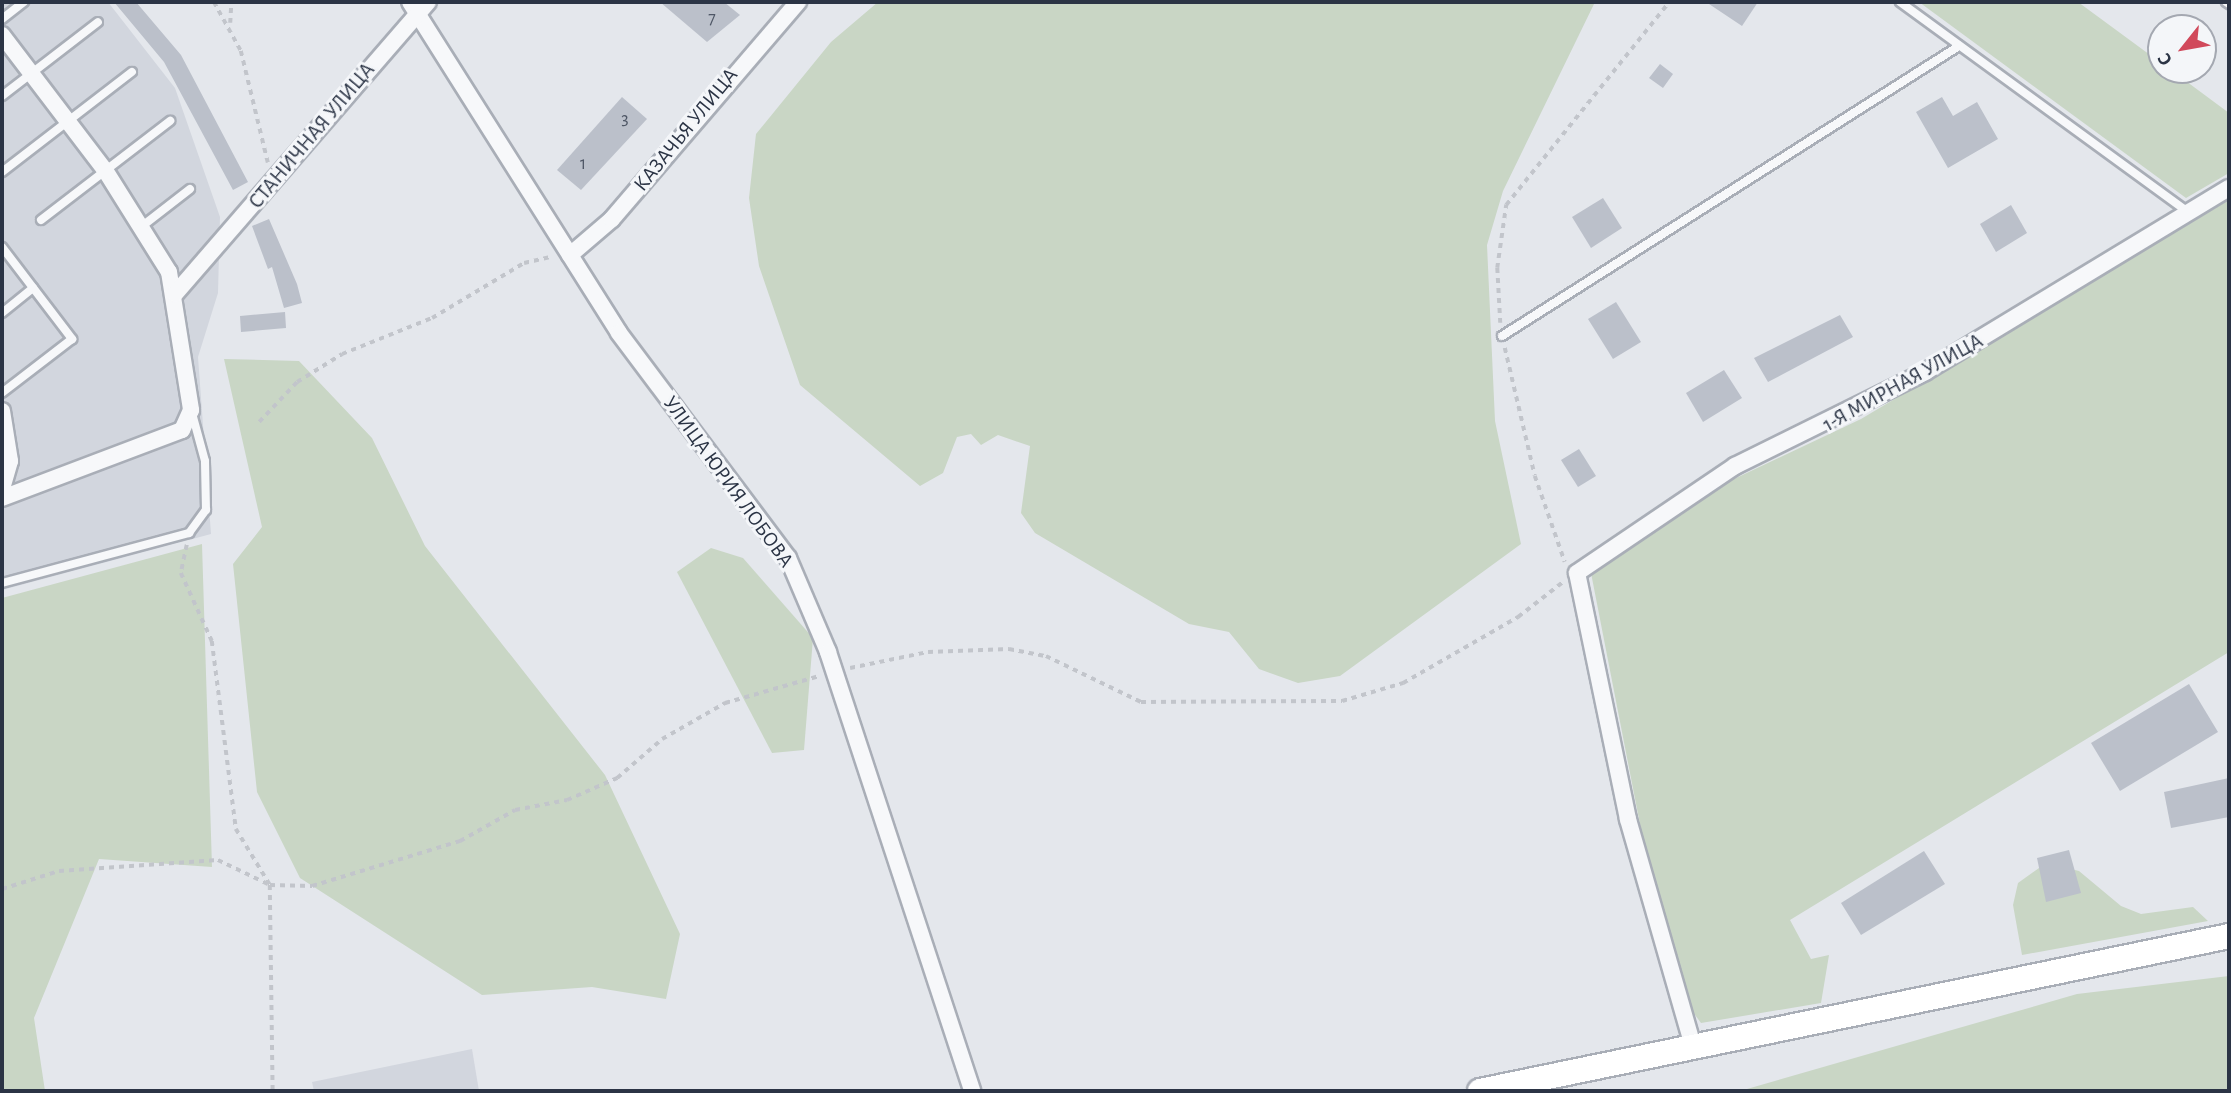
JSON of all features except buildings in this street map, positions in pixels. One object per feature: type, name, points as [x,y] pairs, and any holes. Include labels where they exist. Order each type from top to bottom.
[{"type":"main road","points":[[1480,1091],[1523,1087],[1693,1046],[2229,936]]},
{"type":"street","name":"КАЗАЧЬЯ УЛИЦА","points":[[570,254],[612,219],[798,2]]},
{"type":"street","name":"УЛИЦА ЮРИЯ ЛОБОВА","points":[[418,6],[619,333],[788,558],[835,672],[972,1091]]},
{"type":"street","name":"СТАНИЧНАЯ УЛИЦА","points":[[175,294],[197,273],[274,182],[418,6]]},
{"type":"street","points":[[2,35],[105,170],[141,227],[175,294],[191,410],[182,430],[2,498]]},
{"type":"street","name":"1-Я МИРНАЯ УЛИЦА","points":[[1577,573],[1735,466],[1946,360],[2229,188]]},
{"type":"street","points":[[2,411],[10,461],[2,489]]},
{"type":"street","points":[[1577,573],[1628,819],[1693,1046]]},
{"type":"lane","points":[[2,19],[24,2]]},
{"type":"lane","points":[[1900,2],[2188,212]]},
{"type":"lane","points":[[2,96],[98,22]]},
{"type":"lane","points":[[1502,336],[1959,46]]},
{"type":"lane","points":[[2,172],[132,72]]},
{"type":"lane","points":[[41,220],[170,121]]},
{"type":"lane","points":[[141,227],[190,188]]},
{"type":"lane","points":[[2,247],[72,339],[2,393]]},
{"type":"lane","points":[[2,313],[33,288]]},
{"type":"lane","points":[[2,583],[189,533],[206,510],[205,461],[191,410]]},
{"type":"path","points":[[215,2],[230,23]]},
{"type":"path","points":[[231,2],[230,23],[274,182]]},
{"type":"path","points":[[2,888],[59,872],[218,860],[270,885],[312,886],[460,842],[515,810],[567,800],[617,778],[662,739],[726,703],[835,672],[928,652],[1009,649],[1046,656],[1141,702],[1342,701],[1403,684],[1518,617],[1577,573],[1555,544],[1502,336],[1497,268],[1506,205],[1669,2]]},
{"type":"path","points":[[259,422],[297,382],[342,354],[432,318],[524,263],[570,254]]},
{"type":"path","points":[[189,533],[181,573],[212,641],[236,829],[270,885],[273,1091]]},
{"type":"shaded area","points":[[2,2],[108,2],[175,88],[220,217],[218,293],[198,357],[211,534],[2,590]]},
{"type":"shaded area","points":[[472,1049],[479,1091],[314,1091],[312,1082]]},
{"type":"green space","points":[[878,2],[1595,2],[1503,191],[1487,245],[1495,421],[1521,544],[1340,676],[1298,683],[1259,669],[1229,632],[1189,624],[1035,533],[1021,513],[1030,446],[998,435],[981,445],[971,434],[957,437],[943,473],[920,486],[800,385],[759,266],[749,198],[756,134],[831,42]]},
{"type":"green space","points":[[1919,2],[2078,2],[2147,53],[2147,84],[2190,84],[2229,113],[2229,173],[2186,198]]},
{"type":"green space","points":[[2229,200],[2229,652],[1790,920],[1811,959],[1829,955],[1821,1003],[1701,1023],[1687,1004],[1654,896],[1591,573],[1717,487],[1861,419]]},
{"type":"green space","points":[[224,359],[299,361],[372,438],[425,546],[605,775],[680,934],[666,999],[592,987],[482,995],[300,878],[257,792],[233,564],[262,527]]},
{"type":"green space","points":[[202,544],[212,867],[99,859],[34,1018],[45,1091],[2,1091],[2,598]]},
{"type":"green space","points":[[711,548],[743,558],[813,638],[804,750],[772,753],[677,572]]},
{"type":"green space","points":[[2046,863],[2079,871],[2121,906],[2141,914],[2193,907],[2208,921],[2022,955],[2013,905],[2018,883]]},
{"type":"green space","points":[[2229,976],[2229,1091],[1740,1091],[2077,994]]}]
